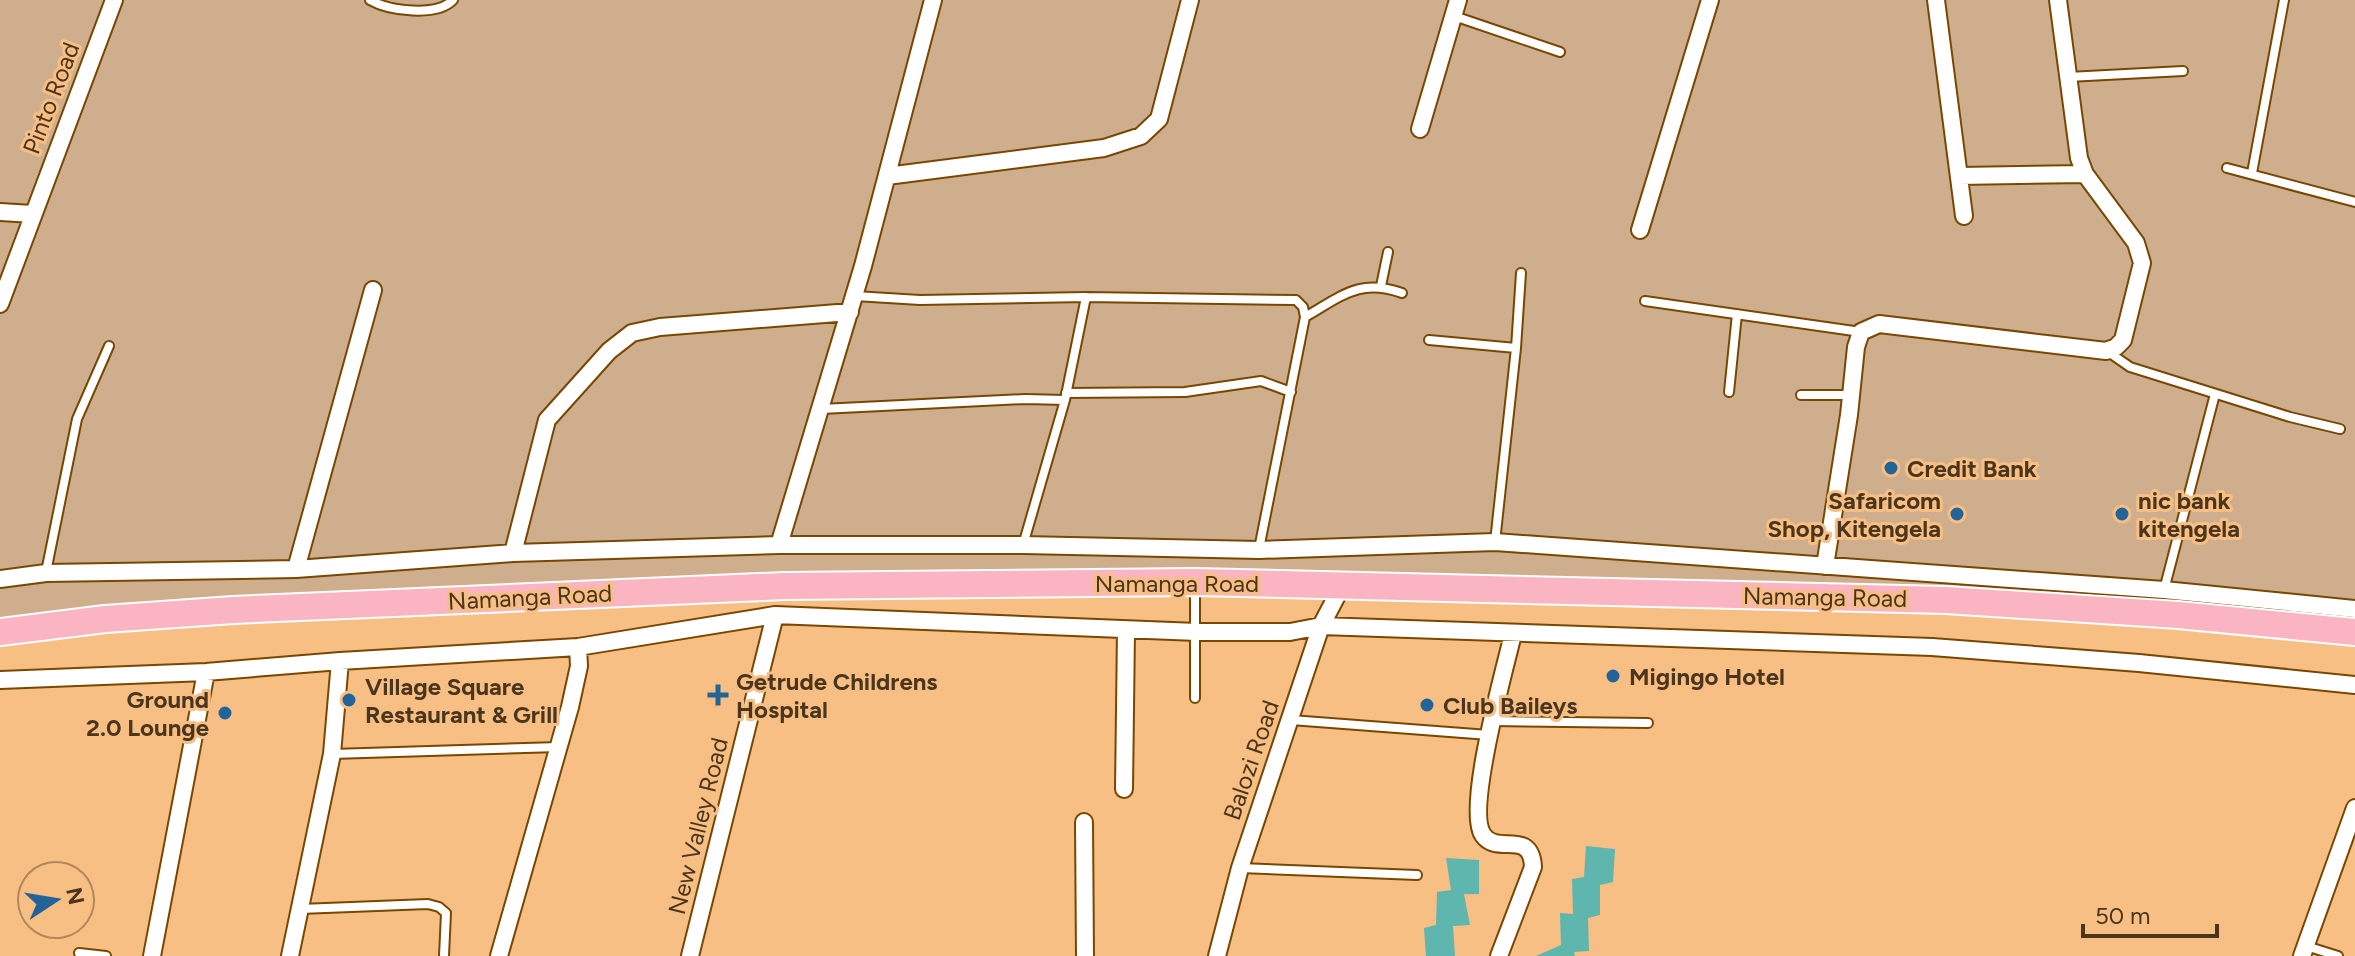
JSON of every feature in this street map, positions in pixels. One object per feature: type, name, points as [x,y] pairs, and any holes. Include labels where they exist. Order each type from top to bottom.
[{"type":"highway","name":"Namanga Road","points":[[0,632],[105,619],[233,610],[784,586],[1195,582],[1946,600],[2178,615],[2355,632]]},
{"type":"street","name":"Pinto Road","points":[[0,304],[114,0]]},
{"type":"street","points":[[779,545],[852,304],[933,0]]},
{"type":"street","points":[[887,176],[1104,148],[1141,136],[1159,119],[1190,0]]},
{"type":"street","points":[[1640,230],[1710,0]]},
{"type":"street","points":[[1936,0],[1964,216]]},
{"type":"street","points":[[1825,566],[1856,347],[1861,332],[1879,324],[2106,351],[2123,340],[2142,263],[2136,243],[2085,174],[2079,158],[2058,0]]},
{"type":"street","points":[[1420,129],[1455,8]]},
{"type":"street","points":[[1959,176],[2085,174]]},
{"type":"street","points":[[0,212],[33,214]]},
{"type":"street","points":[[296,569],[373,290]]},
{"type":"street","points":[[513,553],[547,420],[609,351],[632,333],[852,304]]},
{"type":"street","points":[[0,579],[46,573],[296,569],[513,553],[779,545],[1023,545],[1259,550],[1495,542],[2164,590],[2355,609]]},
{"type":"street","name":"Balozi Road","points":[[1217,956],[1240,868],[1321,626],[1343,584]]},
{"type":"street","points":[[0,680],[206,672],[578,647],[775,615],[1197,632],[1290,632],[1321,626],[1932,647],[2139,663],[2355,685]]},
{"type":"street","name":"New Valley Road","points":[[690,956],[775,615]]},
{"type":"street","points":[[1124,789],[1126,630]]},
{"type":"street","points":[[1499,956],[1533,867],[1528,849],[1521,845],[1491,842],[1484,838],[1476,821],[1490,728],[1513,634]]},
{"type":"street","points":[[499,956],[559,747],[579,666],[578,647]]},
{"type":"street","points":[[290,956],[332,754],[340,661]]},
{"type":"street","points":[[152,956],[206,672]]},
{"type":"street","points":[[2304,951],[2355,808]]},
{"type":"street","points":[[1084,822],[1085,956]]},
{"type":"lane","points":[[370,0],[392,10],[442,9],[453,0]]},
{"type":"lane","points":[[2252,173],[2284,0]]},
{"type":"lane","points":[[1455,8],[1560,52]]},
{"type":"lane","points":[[2068,77],[2183,71]]},
{"type":"lane","points":[[2227,168],[2355,202]]},
{"type":"lane","points":[[1381,286],[1388,252]]},
{"type":"lane","points":[[1495,542],[1521,273]]},
{"type":"lane","points":[[1305,317],[1365,287],[1381,286],[1402,293]]},
{"type":"lane","points":[[1023,545],[1065,396],[1086,297]]},
{"type":"lane","points":[[852,304],[1086,297],[1296,300],[1303,307],[1305,317],[1259,550]]},
{"type":"lane","points":[[1645,301],[1861,332]]},
{"type":"lane","points":[[1729,392],[1737,314]]},
{"type":"lane","points":[[1429,340],[1516,348]]},
{"type":"lane","points":[[46,573],[77,419],[109,346]]},
{"type":"lane","points":[[2106,351],[2130,367],[2340,429]]},
{"type":"lane","points":[[821,409],[1185,392],[1261,381],[1291,392]]},
{"type":"lane","points":[[2164,590],[2215,394]]},
{"type":"lane","points":[[1801,395],[1851,395]]},
{"type":"lane","points":[[1195,582],[1195,698]]},
{"type":"lane","points":[[1291,720],[1490,728],[1648,723]]},
{"type":"lane","points":[[332,754],[559,747]]},
{"type":"lane","points":[[1240,868],[1417,875]]},
{"type":"lane","points":[[299,909],[428,904],[439,907],[446,913],[444,956]]},
{"type":"lane","points":[[2304,951],[2338,956]]},
{"type":"lane","points":[[79,953],[106,956]]},
{"type":"shaded area","points":[[0,0],[2355,0],[2355,632],[2178,615],[793,578],[0,632]]},
{"type":"building","points":[[1586,846],[1615,849],[1613,882],[1600,885],[1600,915],[1588,918],[1589,951],[1574,952],[1575,956],[1536,956],[1561,945],[1560,913],[1573,914],[1572,879],[1584,877]]},
{"type":"building","points":[[1446,858],[1479,860],[1479,894],[1464,894],[1470,925],[1453,926],[1455,956],[1426,956],[1424,928],[1436,925],[1437,892],[1451,890]]},
{"type":"place","name":"Credit Bank","points":[[1891,468]]},
{"type":"place","name":"Safaricom Shop, Kitengela","points":[[1957,514]]},
{"type":"place","name":"nic bank kitengela","points":[[2122,514]]},
{"type":"place","name":"Migingo Hotel","points":[[1613,676]]},
{"type":"place","name":"Getrude Childrens Hospital","points":[[718,695]]},
{"type":"place","name":"Village Square Restaurant & Grill","points":[[349,700]]},
{"type":"place","name":"Club Baileys","points":[[1427,705]]},
{"type":"place","name":"Ground 2.0 Lounge","points":[[225,713]]}]
